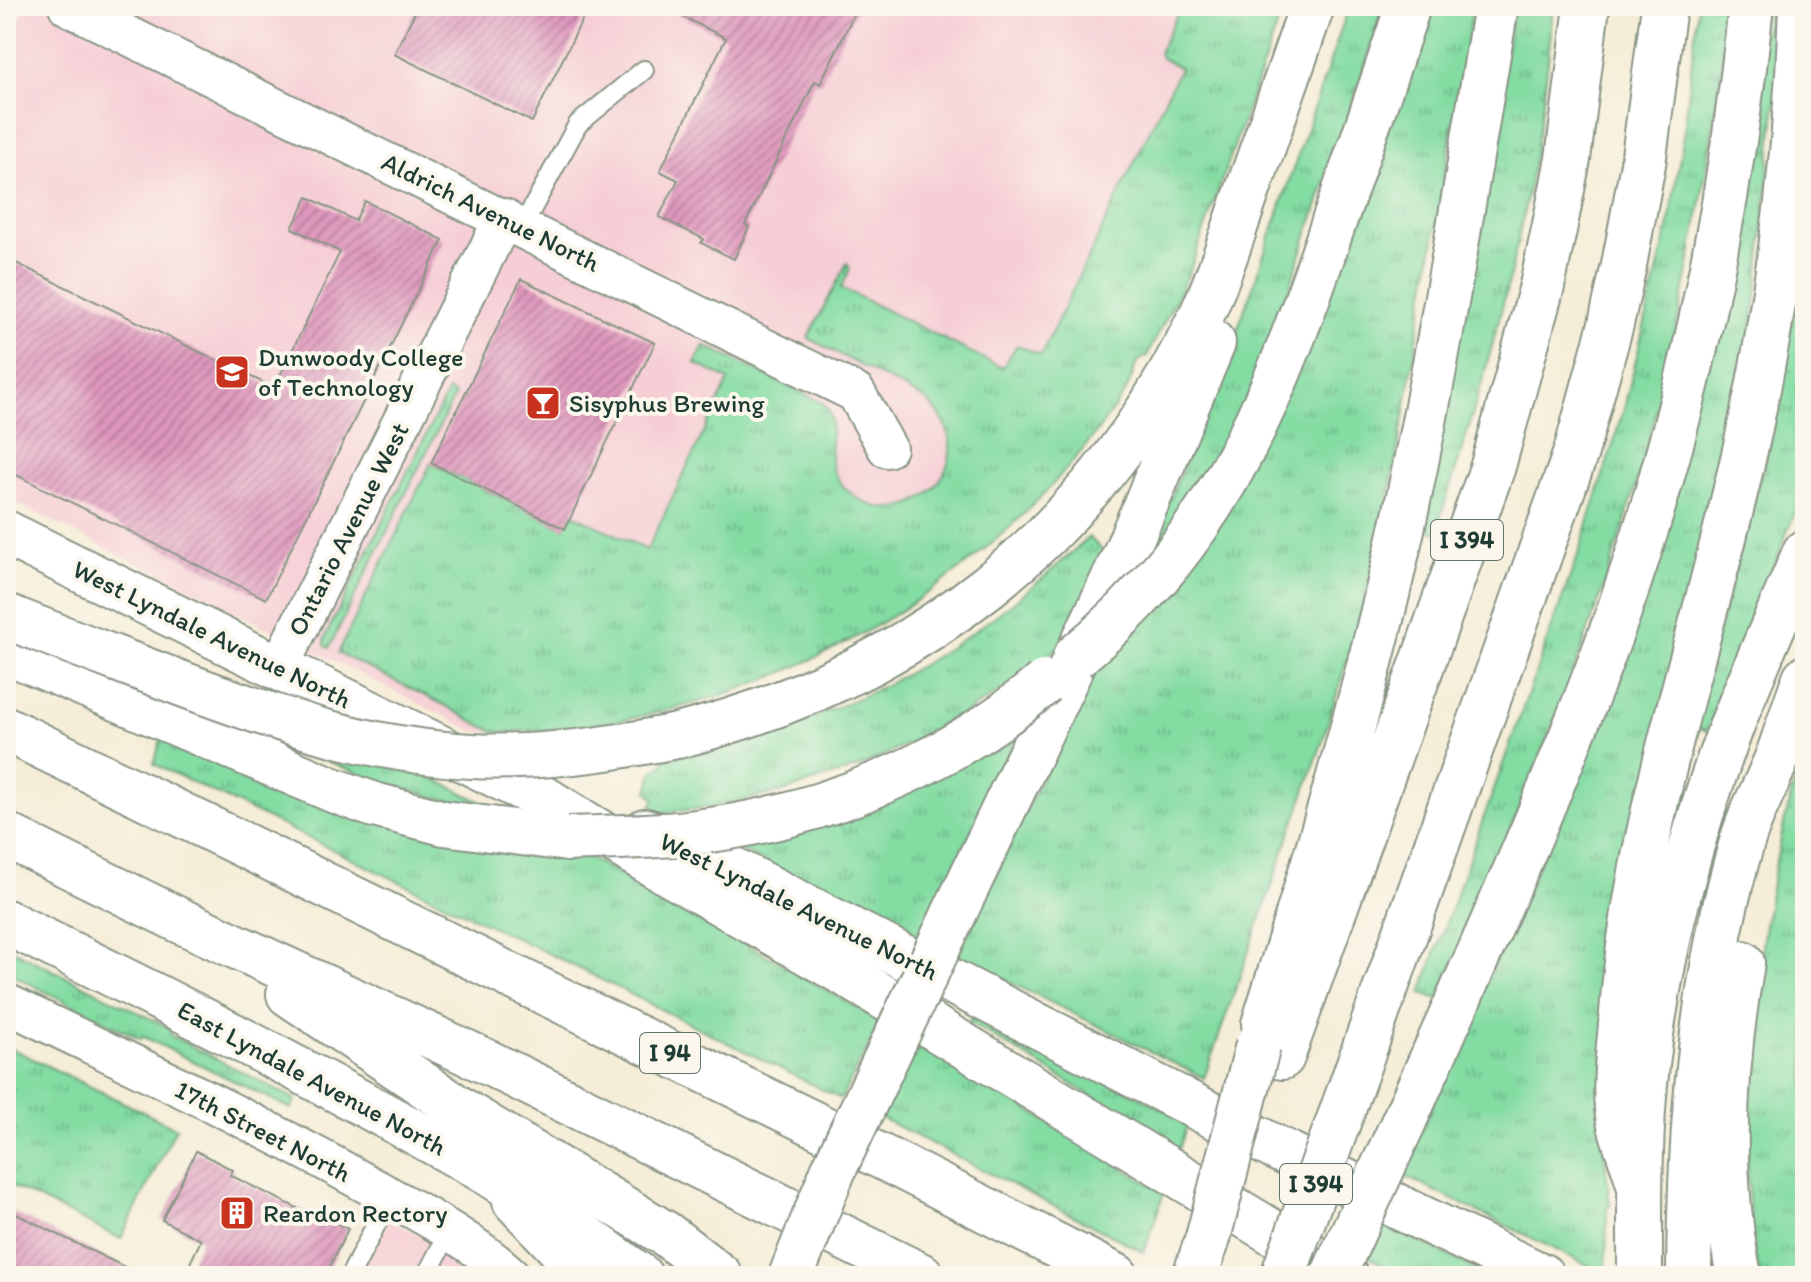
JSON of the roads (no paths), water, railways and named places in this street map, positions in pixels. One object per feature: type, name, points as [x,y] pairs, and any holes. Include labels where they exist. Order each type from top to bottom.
[{"type":"main road","points":[[791,1276],[833,1171],[1123,559],[1204,310],[1312,6]]},
{"type":"main road","points":[[6,616],[272,718],[358,741],[469,756],[512,757],[615,747],[677,736],[769,710],[808,695],[881,659],[955,613],[1024,556],[1085,494],[1132,435],[1180,386],[1238,275],[1333,6]]},
{"type":"main road","points":[[6,651],[333,790],[411,815],[469,827],[568,839],[698,832],[806,809],[886,781],[993,722],[1106,632],[1185,544],[1207,512],[1245,449],[1277,382],[1408,6]]},
{"type":"main road","points":[[1270,1051],[1384,607],[1425,417],[1496,6]]},
{"type":"main road","name":"I 394","points":[[1202,1257],[1270,1051],[1493,466],[1539,298],[1555,225],[1570,145],[1587,6]]},
{"type":"main road","name":"I 394","points":[[1283,1276],[1576,452],[1624,265],[1643,164],[1664,6]]},
{"type":"main road","points":[[1333,1276],[1557,773],[1618,613],[1666,460],[1712,270],[1751,6]]},
{"type":"main road","points":[[1639,1184],[1617,1110],[1624,987],[1650,830],[1749,433],[1769,327],[1787,195],[1801,6]]},
{"type":"main road","name":"West Lyndale Avenue North","points":[[6,533],[548,801],[674,839],[1265,1142],[1542,1276]]},
{"type":"main road","points":[[1640,1276],[1639,1184],[1647,1066],[1668,948],[1707,796],[1732,725],[1805,552]]},
{"type":"main road","points":[[1739,1276],[1703,1249],[1726,1175],[1730,1060],[1740,977],[1778,756],[1805,678]]},
{"type":"main road","name":"I 94","points":[[6,729],[876,1154],[1116,1276]]},
{"type":"main road","points":[[548,801],[859,983],[1345,1276]]},
{"type":"main road","points":[[6,835],[181,921],[487,1062],[922,1276]]},
{"type":"main road","points":[[181,921],[464,1112],[666,1234],[720,1276]]},
{"type":"main road","name":"East Lyndale Avenue North","points":[[6,922],[352,1096],[485,1171],[548,1233],[586,1276]]},
{"type":"main road","points":[[485,1171],[557,1216],[640,1276]]},
{"type":"street","name":"Aldrich Avenue North","points":[[68,6],[856,393],[887,448]]},
{"type":"street","name":"Ontario Avenue West","points":[[279,667],[513,223]]},
{"type":"street","name":"17th Street North","points":[[6,1003],[315,1155],[449,1232],[491,1258],[511,1276]]},
{"type":"lane","points":[[513,223],[578,124],[644,70]]},
{"type":"lane","points":[[350,1276],[390,1197]]},
{"type":"lane","points":[[426,1276],[449,1232]]},
{"type":"place","name":"Dunwoody College of Technology","points":[[232,372]]},
{"type":"place","name":"Sisyphus Brewing","points":[[543,403]]},
{"type":"place","name":"Reardon Rectory","points":[[237,1213]]}]
